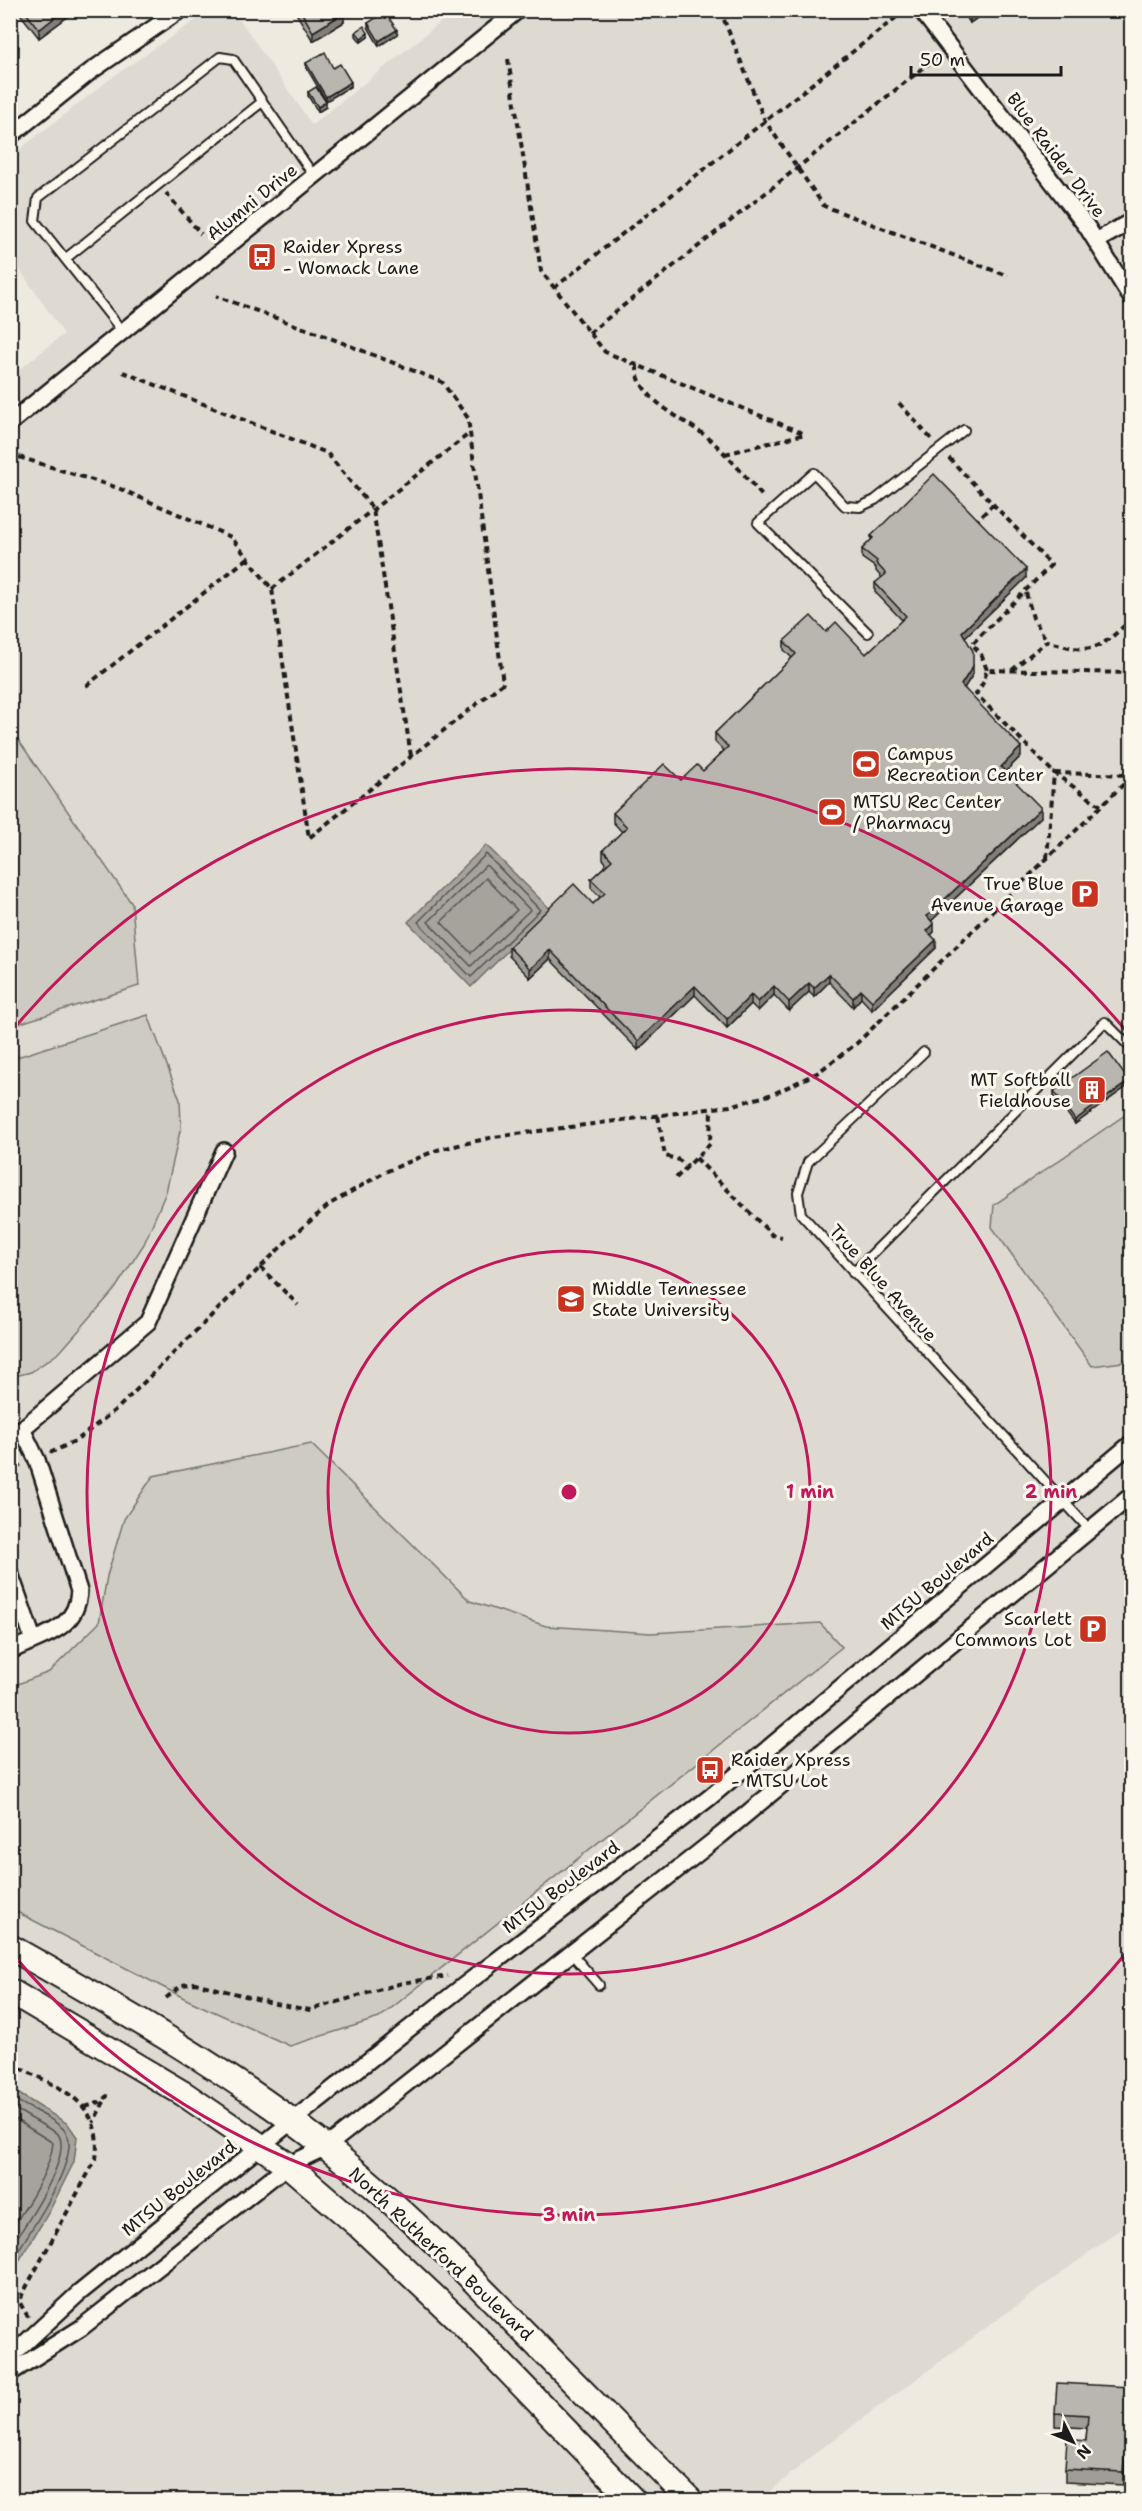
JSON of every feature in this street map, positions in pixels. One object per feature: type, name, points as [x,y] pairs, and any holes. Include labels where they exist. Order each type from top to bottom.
[{"type":"main road","name":"North Rutherford Boulevard","points":[[10,1947],[157,2031],[292,2121],[326,2147],[416,2225],[475,2282],[690,2500]]},
{"type":"main road","name":"North Rutherford Boulevard","points":[[10,1991],[184,2094],[288,2165],[359,2226],[460,2321],[633,2500]]},
{"type":"street","points":[[10,136],[91,70],[180,10]]},
{"type":"street","name":"Alumni Drive","points":[[10,423],[518,10]]},
{"type":"street","name":"Blue Raider Drive","points":[[921,10],[1096,241],[1131,299]]},
{"type":"street","points":[[1096,241],[1131,221]]},
{"type":"street","points":[[10,1652],[33,1639],[63,1627],[72,1618],[78,1605],[79,1591],[37,1460],[16,1432],[148,1322],[224,1151]]},
{"type":"street","name":"MTSU Boulevard","points":[[10,2357],[78,2294],[292,2121],[462,1987],[709,1798],[1131,1443]]},
{"type":"street","points":[[10,2373],[81,2328],[288,2165],[326,2147],[721,1835],[1131,1495]]},
{"type":"street","points":[[10,1573],[33,1639]]},
{"type":"lane","points":[[123,332],[35,221],[38,198],[220,57],[233,59],[314,176]]},
{"type":"lane","points":[[65,259],[262,102]]},
{"type":"lane","points":[[868,633],[758,523],[814,473],[845,506],[860,507],[875,500],[964,430]]},
{"type":"lane","points":[[853,1273],[1105,1022],[1131,1049]]},
{"type":"lane","name":"True Blue Avenue","points":[[924,1052],[808,1162],[798,1193],[801,1214],[1089,1529]]},
{"type":"lane","points":[[571,1953],[599,1984]]},
{"type":"path","points":[[720,10],[765,121],[824,206],[1008,276]]},
{"type":"path","points":[[554,288],[903,12]]},
{"type":"path","points":[[590,333],[937,56]]},
{"type":"path","points":[[508,59],[541,271],[554,288],[605,352],[806,434],[725,454]]},
{"type":"path","points":[[159,184],[201,234]]},
{"type":"path","points":[[19,457],[118,489],[231,537],[272,589],[309,838],[503,683],[468,418],[442,382],[216,296]]},
{"type":"path","points":[[637,365],[637,374],[645,390],[680,420],[711,440],[763,497]]},
{"type":"path","points":[[123,372],[327,453],[373,509],[411,756]]},
{"type":"path","points":[[899,403],[935,443]]},
{"type":"path","points":[[272,589],[470,432]]},
{"type":"path","points":[[946,454],[1051,565],[972,644],[981,654],[987,670],[976,694],[1054,773],[1101,806]]},
{"type":"path","points":[[974,524],[993,504]]},
{"type":"path","points":[[86,686],[248,558]]},
{"type":"path","points":[[1026,592],[1033,618],[1047,641],[1071,648],[1096,648],[1110,640],[1131,618]]},
{"type":"path","points":[[1011,670],[1047,641]]},
{"type":"path","points":[[987,670],[1131,673]]},
{"type":"path","points":[[1054,773],[1131,776]]},
{"type":"path","points":[[1047,858],[1054,773]]},
{"type":"path","points":[[10,1469],[37,1460],[77,1440],[119,1407],[260,1267],[330,1203],[385,1172],[437,1150],[494,1137],[730,1106],[773,1094],[817,1073],[856,1044],[1131,776]]},
{"type":"path","points":[[676,1178],[710,1144],[711,1109]]},
{"type":"path","points":[[658,1116],[665,1156],[688,1166]]},
{"type":"path","points":[[696,1158],[772,1235],[782,1238]]},
{"type":"path","points":[[260,1267],[298,1305]]},
{"type":"path","points":[[166,1998],[182,1985],[195,1983],[276,2004],[310,2010],[402,1983],[451,1976]]},
{"type":"path","points":[[10,2063],[78,2099],[93,2123],[98,2143],[96,2159],[22,2295],[20,2303],[28,2317]]},
{"type":"path","points":[[85,2107],[98,2103],[107,2096],[93,2123]]},
{"type":"shaded area","name":"Middle Tennessee State University","points":[[209,11],[234,11],[312,125],[455,11],[1131,11],[1131,2222],[822,2448],[760,2500],[11,2500],[10,377],[64,334],[11,257],[11,156],[110,79]]},
{"type":"shaded area","points":[[10,728],[132,904],[139,986],[11,1026]]},
{"type":"shaded area","points":[[148,1015],[180,1100],[181,1127],[166,1192],[144,1244],[115,1289],[60,1352],[31,1372],[11,1377],[11,1059]]},
{"type":"shaded area","points":[[1131,1111],[1131,1358],[1123,1362],[1092,1366],[992,1227],[994,1205]]},
{"type":"shaded area","points":[[311,1444],[470,1601],[546,1626],[651,1633],[820,1623],[842,1647],[379,2018],[290,2046],[188,2000],[11,1909],[10,1687],[49,1672],[99,1623],[107,1576],[124,1519],[153,1476]]},
{"type":"water","points":[[486,845],[550,909],[471,987],[408,922]]},
{"type":"water","points":[[11,2089],[68,2124],[77,2137],[74,2162],[49,2212],[11,2274]]},
{"type":"building","points":[[24,10],[64,10],[39,30]]},
{"type":"building","points":[[300,10],[342,10],[344,13],[313,32]]},
{"type":"building","points":[[964,10],[974,10],[977,14],[970,18]]},
{"type":"building","points":[[385,12],[397,30],[379,41],[368,23]]},
{"type":"building","points":[[364,26],[368,33],[361,38],[356,32]]},
{"type":"building","points":[[10,36],[19,47],[10,54]]},
{"type":"building","points":[[325,52],[333,68],[340,64],[351,82],[326,97],[306,63]]},
{"type":"building","points":[[316,87],[326,102],[318,107],[308,92]]},
{"type":"building","name":"Campus Recreation Center","points":[[934,474],[1026,569],[962,632],[973,651],[973,666],[961,685],[1021,747],[1001,767],[1041,808],[927,916],[934,924],[927,931],[936,940],[872,1001],[861,990],[853,998],[829,974],[814,988],[809,983],[789,1002],[774,986],[758,1002],[751,995],[727,1019],[695,986],[638,1041],[550,950],[530,969],[509,947],[574,884],[593,904],[605,893],[591,879],[612,860],[603,850],[627,827],[613,813],[664,764],[681,780],[697,765],[703,771],[728,747],[715,733],[796,654],[784,641],[811,616],[826,632],[836,622],[866,654],[906,616],[875,583],[886,574],[876,563],[877,561],[862,549],[873,538],[871,536]]},
{"type":"building","name":"MT Softball Fieldhouse","points":[[1108,1052],[1129,1081],[1075,1120],[1054,1091]]},
{"type":"building","points":[[1057,2383],[1130,2387],[1123,2472],[1065,2469],[1067,2439],[1086,2441],[1088,2415],[1055,2413]]},
{"type":"place","name":"Raider Xpress - Womack Lane","points":[[262,257]]},
{"type":"place","name":"Campus Recreation Center","points":[[866,764]]},
{"type":"place","name":"MTSU Rec Center / Pharmacy","points":[[832,812]]},
{"type":"place","name":"True Blue Avenue Garage","points":[[1085,894]]},
{"type":"place","name":"MT Softball Fieldhouse","points":[[1092,1090]]},
{"type":"place","name":"Middle Tennessee State University","points":[[571,1299]]},
{"type":"place","name":"Scarlett Commons Lot","points":[[1093,1629]]},
{"type":"place","name":"Raider Xpress - MTSU Lot","points":[[710,1770]]}]
